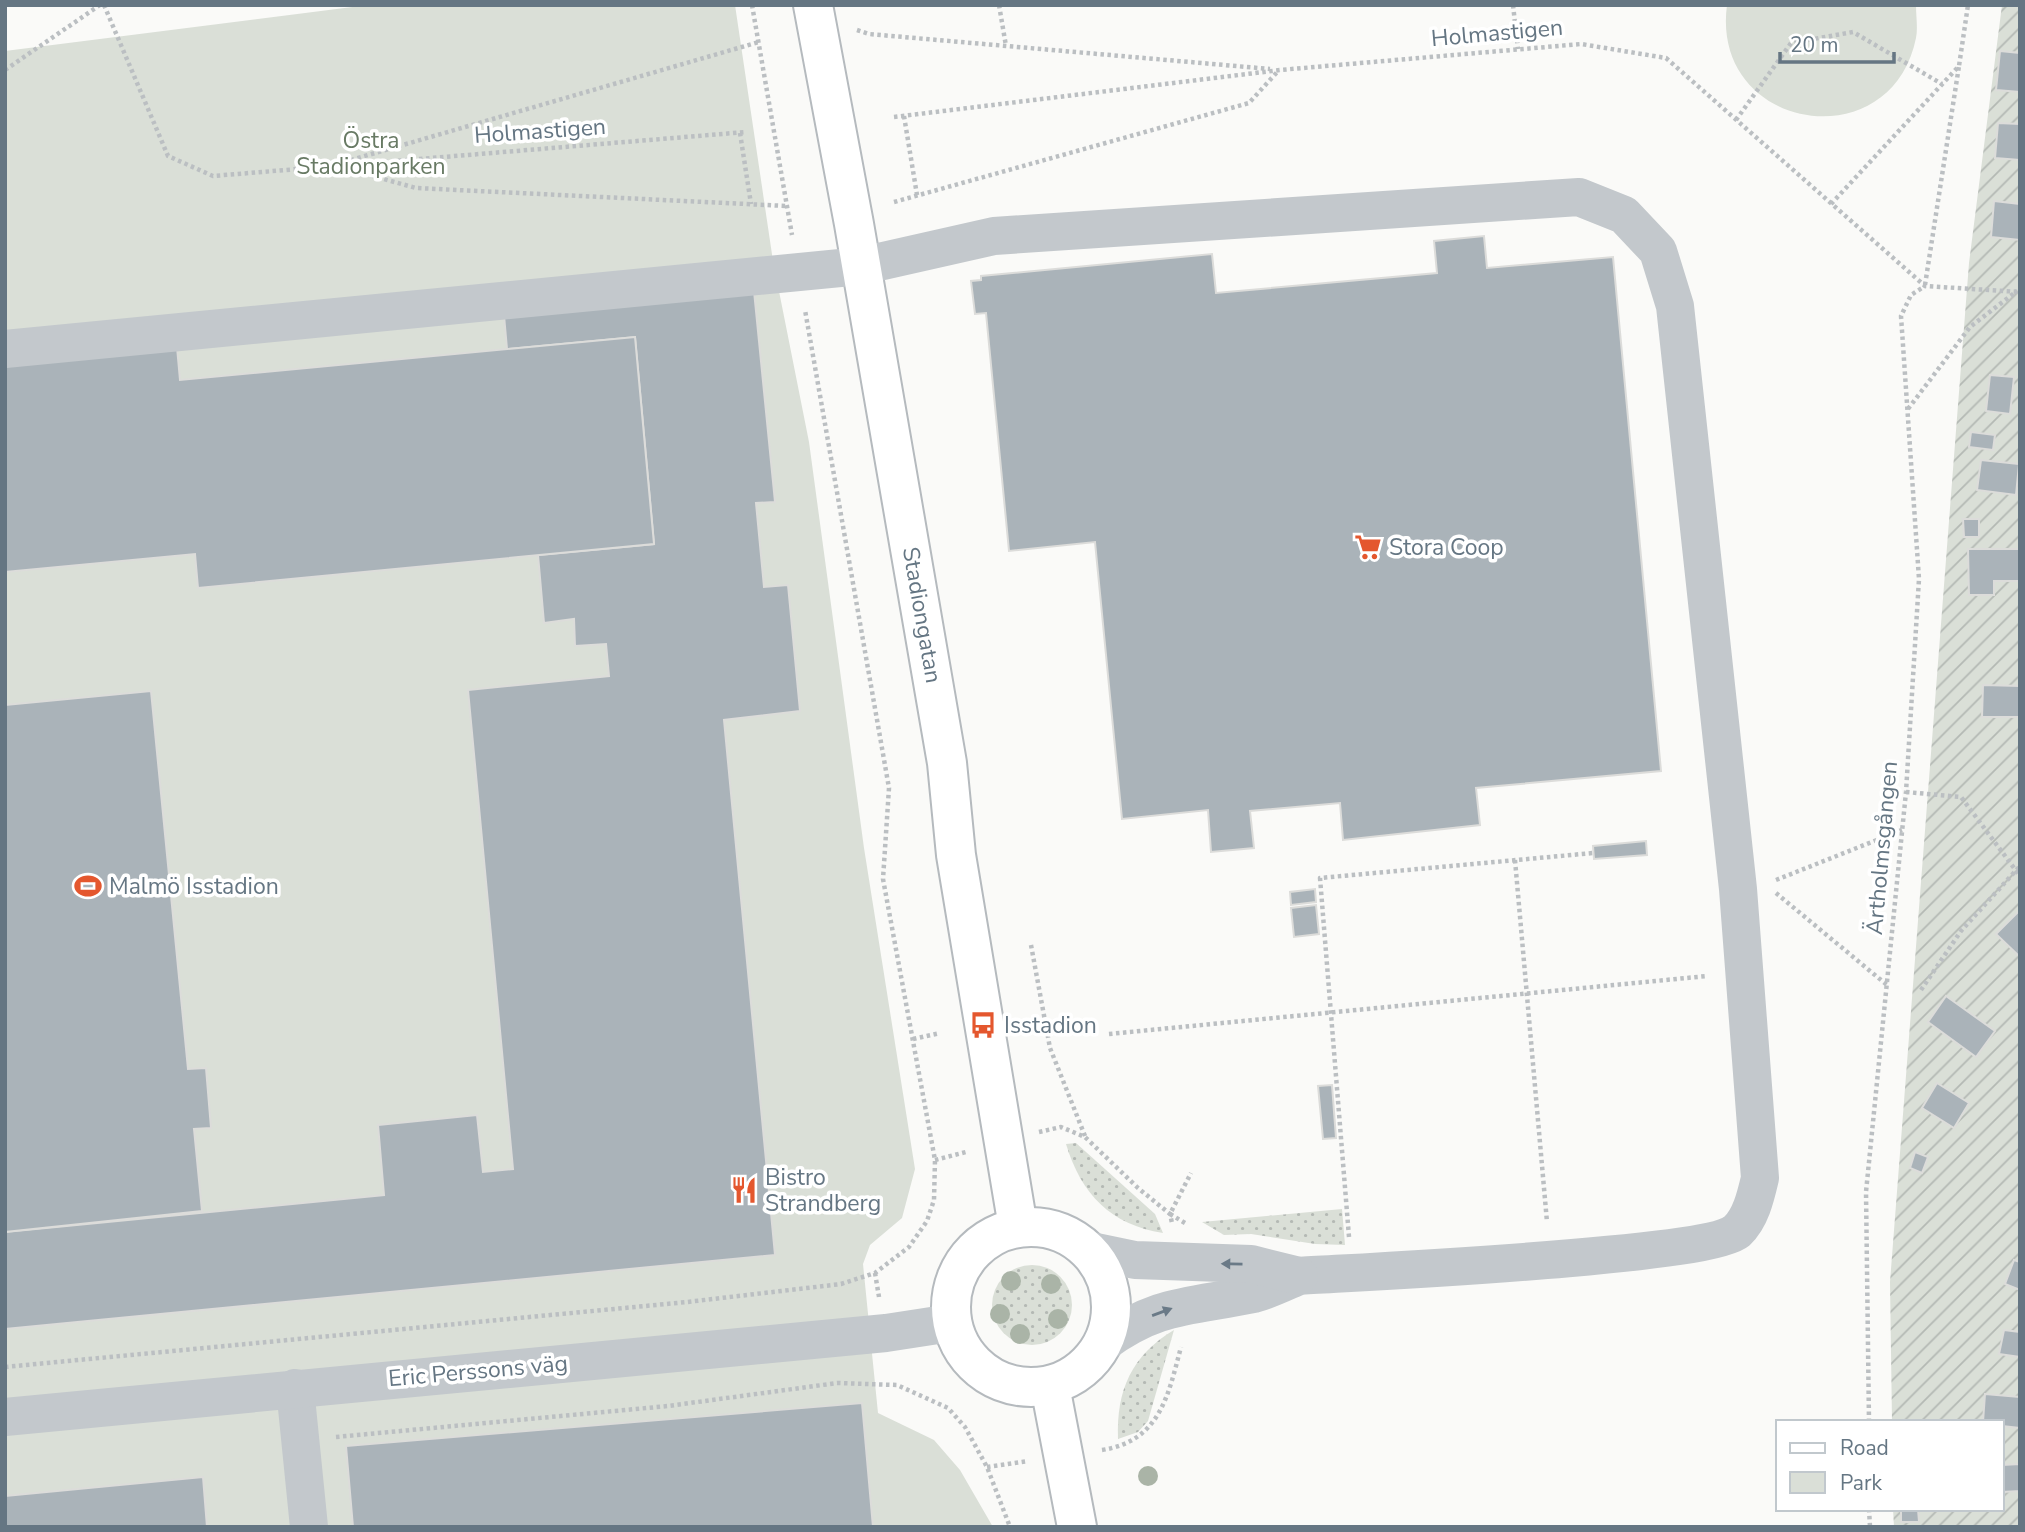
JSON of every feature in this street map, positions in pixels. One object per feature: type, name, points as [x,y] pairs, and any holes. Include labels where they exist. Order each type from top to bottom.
[{"type":"main road","name":"Stadiongatan","points":[[813,9],[861,266],[947,763],[956,855],[1018,1227]]},
{"type":"main road","points":[[1018,1227],[1056,1230],[1087,1250],[1099,1265],[1111,1296],[1110,1323],[1102,1345],[1089,1363],[1071,1377],[1049,1386],[1024,1388],[1000,1382],[978,1369],[962,1349],[951,1323],[950,1299],[957,1274],[972,1252],[993,1236],[1018,1227]]},
{"type":"main road","points":[[1049,1386],[1077,1527]]},
{"type":"street","points":[[5,349],[861,266],[994,236],[1579,197],[1624,215],[1658,251],[1675,306],[1751,886],[1745,972],[1760,1178],[1752,1207],[1736,1231],[1710,1242],[1550,1258],[1299,1276],[1256,1293],[1181,1305],[1145,1318],[1102,1345]]},
{"type":"street","points":[[1087,1250],[1135,1260],[1251,1264],[1299,1276]]},
{"type":"street","name":"Eric Perssons väg","points":[[5,1417],[886,1332],[951,1323]]},
{"type":"street","points":[[295,1388],[309,1527]]},
{"type":"path","points":[[5,70],[102,5]]},
{"type":"path","name":"Holmastigen","points":[[102,5],[168,156],[212,176],[743,133],[751,204]]},
{"type":"path","points":[[5,1367],[687,1302],[841,1284],[875,1273],[909,1247],[927,1221],[934,1200],[935,1160],[883,879],[889,788],[752,5]]},
{"type":"path","points":[[999,5],[1006,46]]},
{"type":"path","points":[[1513,5],[1518,49]]},
{"type":"path","points":[[1968,5],[1925,286],[2018,291]]},
{"type":"path","points":[[813,9],[869,34],[1280,70]]},
{"type":"path","points":[[1736,120],[1791,43],[1853,32],[1942,84]]},
{"type":"path","points":[[333,165],[759,43]]},
{"type":"path","name":"Holmastigen","points":[[894,117],[1280,70],[1581,44],[1665,58],[1925,286]]},
{"type":"path","points":[[1831,204],[1958,66]]},
{"type":"path","points":[[894,202],[1249,103],[1280,70]]},
{"type":"path","points":[[904,116],[917,195]]},
{"type":"path","points":[[333,165],[416,188],[787,206]]},
{"type":"path","name":"Ärtholmsgången","points":[[1869,1420],[1867,1192],[1906,792],[1919,579],[1901,316],[1911,295],[1925,286]]},
{"type":"path","points":[[1907,410],[1970,327],[2018,291]]},
{"type":"path","points":[[1906,792],[1961,797],[2020,876]]},
{"type":"path","points":[[1751,886],[1902,830]]},
{"type":"path","points":[[1351,1272],[1320,878],[1593,853]]},
{"type":"path","points":[[1515,860],[1550,1258]]},
{"type":"path","points":[[1921,990],[1961,931],[2020,866]]},
{"type":"path","points":[[1751,886],[1887,985]]},
{"type":"path","points":[[1031,945],[1050,1048],[1085,1137]]},
{"type":"path","points":[[1109,1034],[1745,972]]},
{"type":"path","points":[[913,1039],[940,1033]]},
{"type":"path","points":[[1170,1214],[1191,1173]]},
{"type":"path","points":[[300,1440],[668,1406],[837,1383],[897,1385],[948,1408],[965,1427],[987,1467],[1010,1527]]},
{"type":"green space","name":"Östra Stadionparken","points":[[368,5],[735,5],[773,261],[809,442],[864,848],[915,1169],[902,1218],[870,1245],[863,1264],[878,1413],[934,1440],[960,1470],[993,1527],[5,1527],[5,51]]},
{"type":"green space","points":[[1727,5],[1916,5],[1916,38],[1900,77],[1874,102],[1841,115],[1806,115],[1773,103],[1746,81],[1729,48]]},
{"type":"green space","points":[[2002,5],[2020,5],[2020,1527],[1894,1527],[1893,1511],[2004,1511],[2004,1420],[1892,1420],[1890,1282],[1969,263]]},
{"type":"green space","points":[[1076,1143],[1155,1214],[1163,1233],[1128,1223],[1101,1204],[1080,1178],[1072,1162],[1066,1144]]},
{"type":"green space","points":[[1342,1209],[1345,1245],[1315,1244],[1251,1234],[1224,1235],[1202,1222]]},
{"type":"green space","points":[[1024,1265],[1040,1265],[1061,1276],[1072,1297],[1072,1313],[1061,1334],[1040,1345],[1024,1345],[1010,1339],[998,1327],[992,1313],[992,1297],[998,1283],[1010,1271]]},
{"type":"green space","points":[[1174,1330],[1148,1421],[1138,1432],[1118,1439],[1120,1405],[1130,1376],[1147,1351]]},
{"type":"building","points":[[2000,51],[2020,53],[2020,92],[1996,90]]},
{"type":"building","points":[[1998,123],[2020,124],[2020,160],[1995,158]]},
{"type":"building","points":[[1994,201],[2020,204],[2020,240],[1991,237]]},
{"type":"building","name":"Stora Coop","points":[[1484,236],[1487,268],[1613,257],[1661,771],[1476,788],[1480,825],[1343,840],[1340,803],[1250,811],[1254,848],[1211,852],[1208,810],[1122,819],[1095,542],[1009,551],[986,313],[975,314],[971,281],[981,280],[981,276],[1212,254],[1216,293],[1437,273],[1434,241]]},
{"type":"building","points":[[753,281],[775,502],[756,503],[764,587],[788,585],[800,711],[724,720],[775,1255],[5,1329],[5,1232],[384,1195],[378,1125],[477,1115],[483,1172],[513,1169],[468,690],[609,676],[606,644],[575,646],[574,619],[544,623],[538,555],[654,544],[635,337],[507,349],[503,304]]},
{"type":"building","points":[[635,337],[654,544],[198,588],[195,554],[5,572],[5,364],[177,347],[180,380]]},
{"type":"building","points":[[1990,375],[2014,377],[2010,414],[1986,411]]},
{"type":"building","points":[[1971,432],[1995,435],[1993,450],[1969,447]]},
{"type":"building","points":[[1981,460],[2019,464],[2016,495],[1977,490]]},
{"type":"building","points":[[1963,519],[1979,519],[1979,537],[1964,537]]},
{"type":"building","points":[[1968,549],[2020,549],[2020,581],[1994,581],[1994,595],[1969,595]]},
{"type":"building","points":[[1983,685],[2020,686],[2020,717],[1982,717]]},
{"type":"building","name":"Malmö Isstadion","points":[[151,691],[188,1069],[206,1068],[211,1128],[194,1129],[202,1211],[5,1232],[5,705]]},
{"type":"building","points":[[1646,841],[1647,855],[1594,859],[1593,846]]},
{"type":"building","points":[[1315,889],[1316,902],[1291,905],[1290,892]]},
{"type":"building","points":[[1316,905],[1319,934],[1294,937],[1291,908]]},
{"type":"building","points":[[2020,911],[2020,957],[1996,934]]},
{"type":"building","points":[[1946,996],[1995,1031],[1976,1057],[1928,1022]]},
{"type":"building","points":[[1937,1083],[1969,1103],[1954,1128],[1922,1108]]},
{"type":"building","points":[[1332,1085],[1336,1138],[1323,1139],[1318,1086]]},
{"type":"building","points":[[1915,1152],[1928,1157],[1922,1173],[1910,1168]]},
{"type":"building","points":[[2014,1260],[2020,1262],[2020,1290],[2005,1284]]},
{"type":"building","points":[[2004,1330],[2020,1332],[2020,1357],[1999,1354]]},
{"type":"building","points":[[1985,1394],[2020,1397],[2020,1428],[2004,1426],[2004,1420],[1983,1420]]},
{"type":"building","points":[[862,1403],[873,1527],[353,1527],[346,1446]]},
{"type":"building","points":[[2020,1464],[2020,1491],[2004,1492],[2004,1465]]},
{"type":"building","points":[[203,1477],[207,1527],[5,1527],[5,1496]]},
{"type":"building","points":[[1901,1511],[1918,1511],[1919,1522],[1901,1522]]},
{"type":"place","name":"Stora Coop","points":[[1368,547]]},
{"type":"place","name":"Malmö Isstadion","points":[[88,886]]},
{"type":"place","name":"Isstadion","points":[[983,1025]]},
{"type":"place","name":"Bistro Strandberg","points":[[744,1190]]}]
